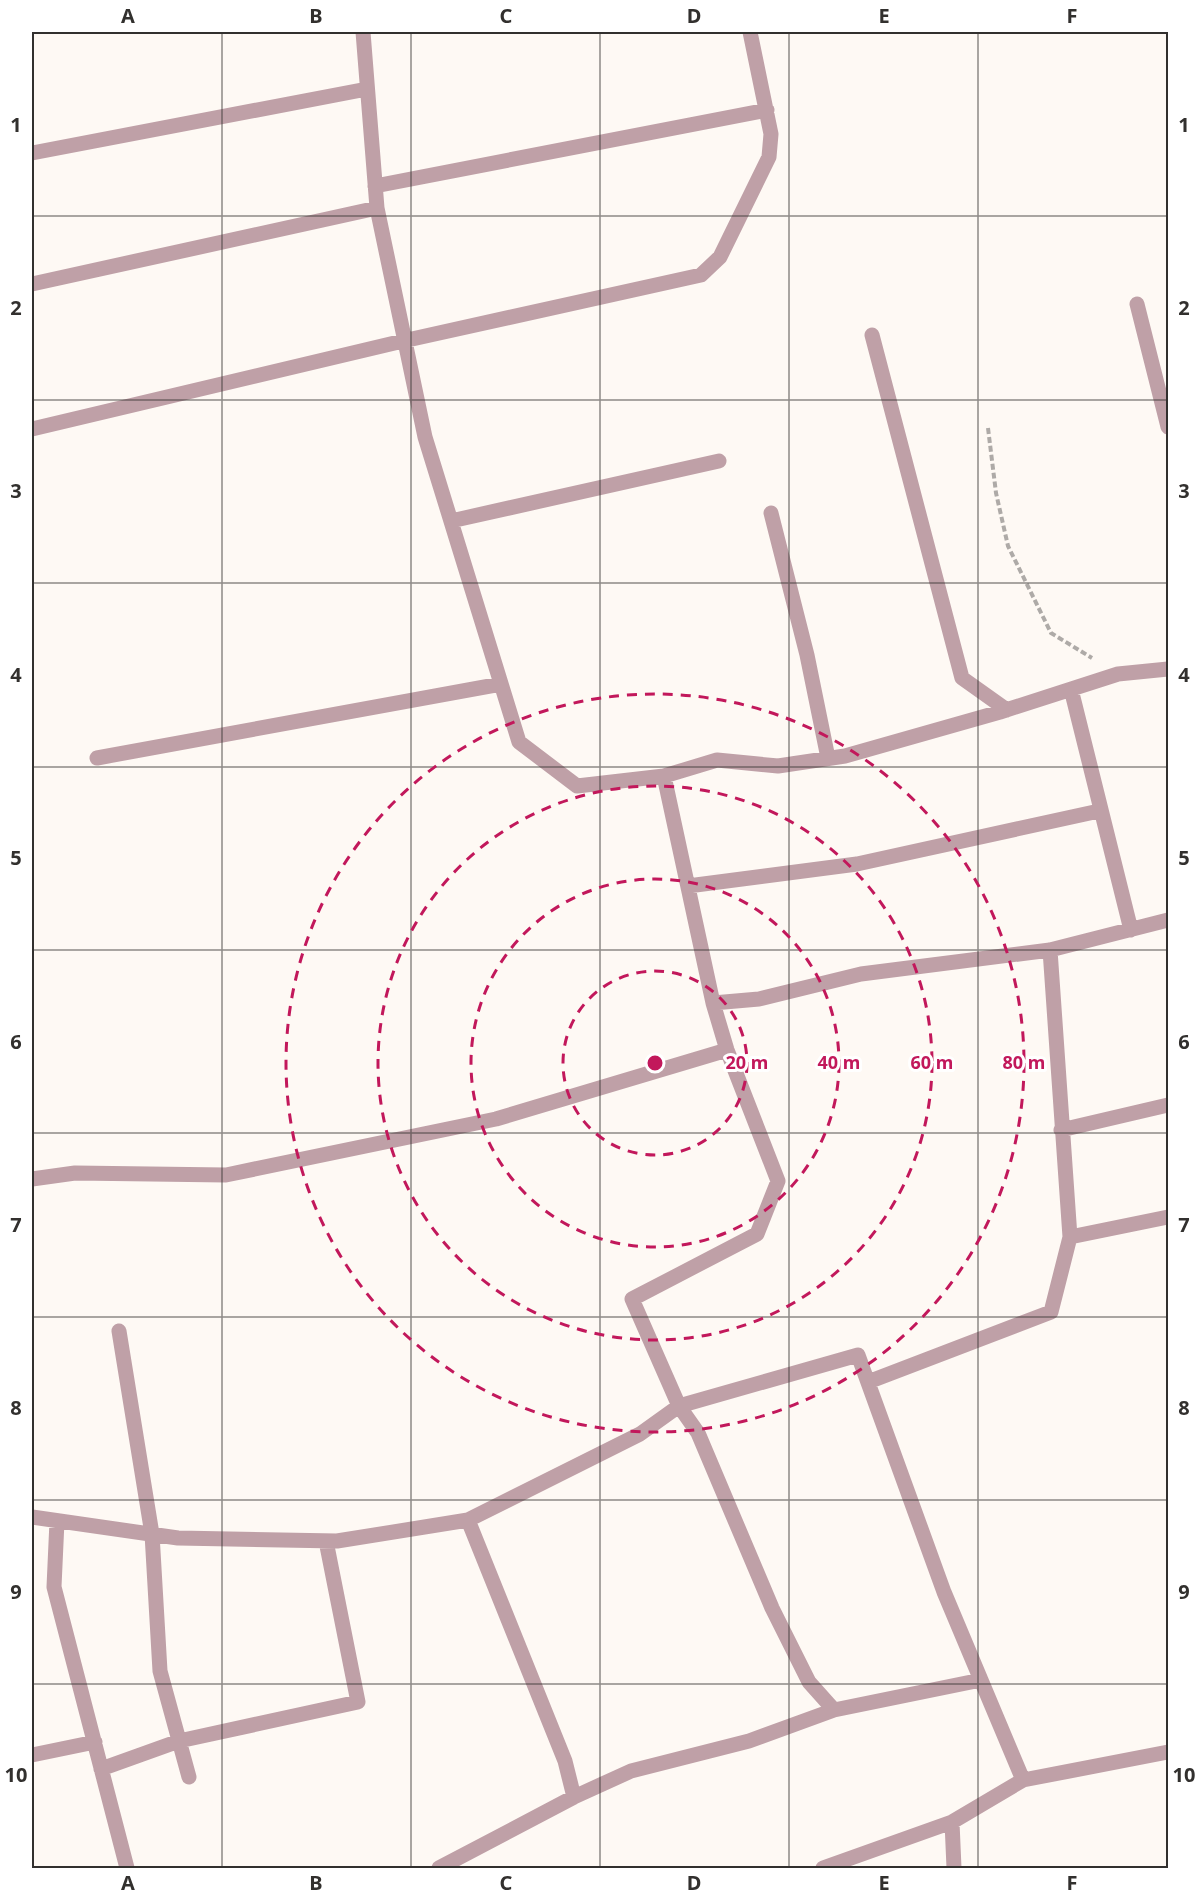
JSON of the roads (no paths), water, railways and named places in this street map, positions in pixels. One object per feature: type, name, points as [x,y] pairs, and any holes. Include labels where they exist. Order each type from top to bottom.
[{"type":"street","points":[[367,32],[368,89],[377,208],[403,341],[425,436],[519,742],[577,786],[664,776],[717,760],[778,766],[828,758],[1006,710],[1118,674],[1168,669]]},
{"type":"street","points":[[32,429],[403,341],[701,275],[720,257],[769,157],[771,134],[750,32]]},
{"type":"street","points":[[32,153],[368,89]]},
{"type":"street","points":[[375,186],[767,110]]},
{"type":"street","points":[[32,284],[377,208]]},
{"type":"street","points":[[1137,304],[1168,427]]},
{"type":"street","points":[[872,335],[962,678],[1006,710]]},
{"type":"street","points":[[451,521],[719,461]]},
{"type":"street","points":[[771,513],[807,655],[828,758]]},
{"type":"street","points":[[97,758],[501,684]]},
{"type":"street","points":[[1071,689],[1099,811],[1131,930]]},
{"type":"street","points":[[664,776],[713,1003],[727,1050],[778,1181],[757,1234],[632,1299],[679,1406],[698,1432],[772,1608],[809,1682],[834,1710]]},
{"type":"street","points":[[688,886],[857,864],[1099,811]]},
{"type":"street","points":[[713,1003],[759,999],[861,974],[1050,950],[1168,920]]},
{"type":"street","points":[[868,1382],[1050,1312],[1070,1238],[1050,950]]},
{"type":"street","points":[[32,1179],[75,1173],[225,1175],[496,1119],[727,1050]]},
{"type":"street","points":[[1061,1130],[1168,1105]]},
{"type":"street","points":[[1070,1238],[1168,1217]]},
{"type":"street","points":[[119,1331],[152,1534],[160,1671],[189,1777]]},
{"type":"street","points":[[32,1517],[178,1538],[326,1541],[468,1520],[640,1434],[679,1406],[858,1355],[944,1592],[1023,1780]]},
{"type":"street","points":[[468,1520],[565,1761],[574,1797]]},
{"type":"street","points":[[57,1521],[54,1587],[127,1869]]},
{"type":"street","points":[[101,1769],[179,1741],[358,1702],[326,1541]]},
{"type":"street","points":[[439,1869],[574,1797],[631,1771],[749,1741],[834,1710],[981,1680]]},
{"type":"street","points":[[32,1755],[95,1742]]},
{"type":"street","points":[[823,1869],[952,1822],[1023,1780],[1168,1752]]},
{"type":"street","points":[[952,1822],[954,1869]]}]
